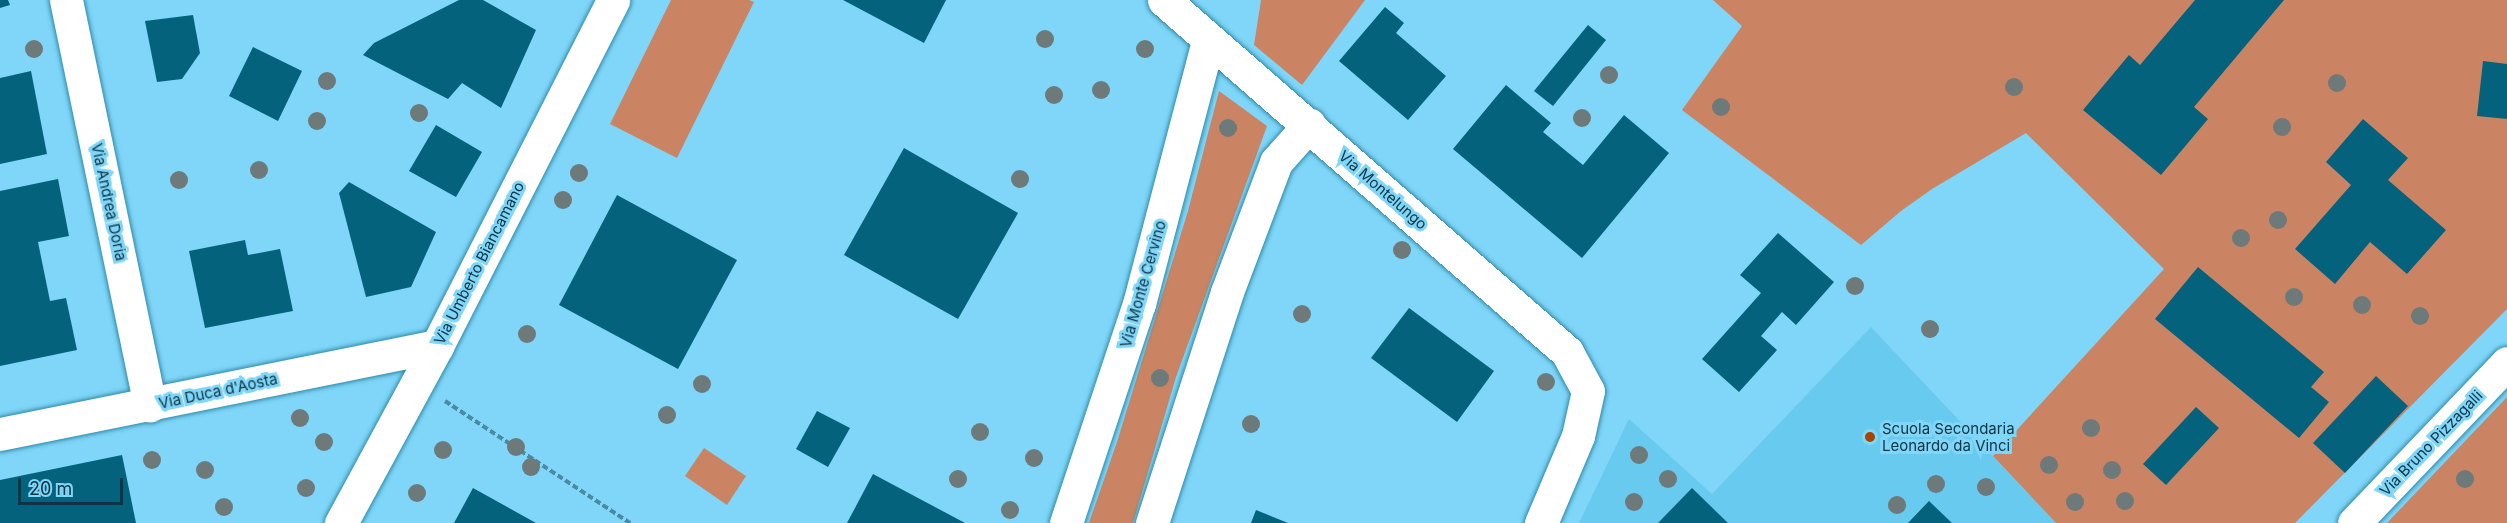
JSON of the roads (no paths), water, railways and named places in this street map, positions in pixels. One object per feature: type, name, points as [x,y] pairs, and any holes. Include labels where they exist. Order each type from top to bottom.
[{"type":"street","name":"Via Andrea Doria","points":[[66,0],[150,405]]},
{"type":"street","name":"Via Umberto Biancamano","points":[[341,523],[437,346],[612,0]]},
{"type":"street","name":"Via Montelungo","points":[[1164,0],[1208,41],[1309,125],[1568,351],[1588,392],[1578,436],[1541,523]]},
{"type":"street","name":"Via Monte Cervino","points":[[1066,523],[1139,304],[1208,41]]},
{"type":"street","points":[[1152,523],[1227,292],[1276,162],[1309,125]]},
{"type":"street","name":"Via Duca d'Aosta","points":[[0,434],[437,346]]},
{"type":"street","name":"Via Bruno Pizzagalli","points":[[2354,523],[2507,363]]},
{"type":"place","name":"Scuola Secondaria Leonardo da Vinci","points":[[1870,437]]}]
